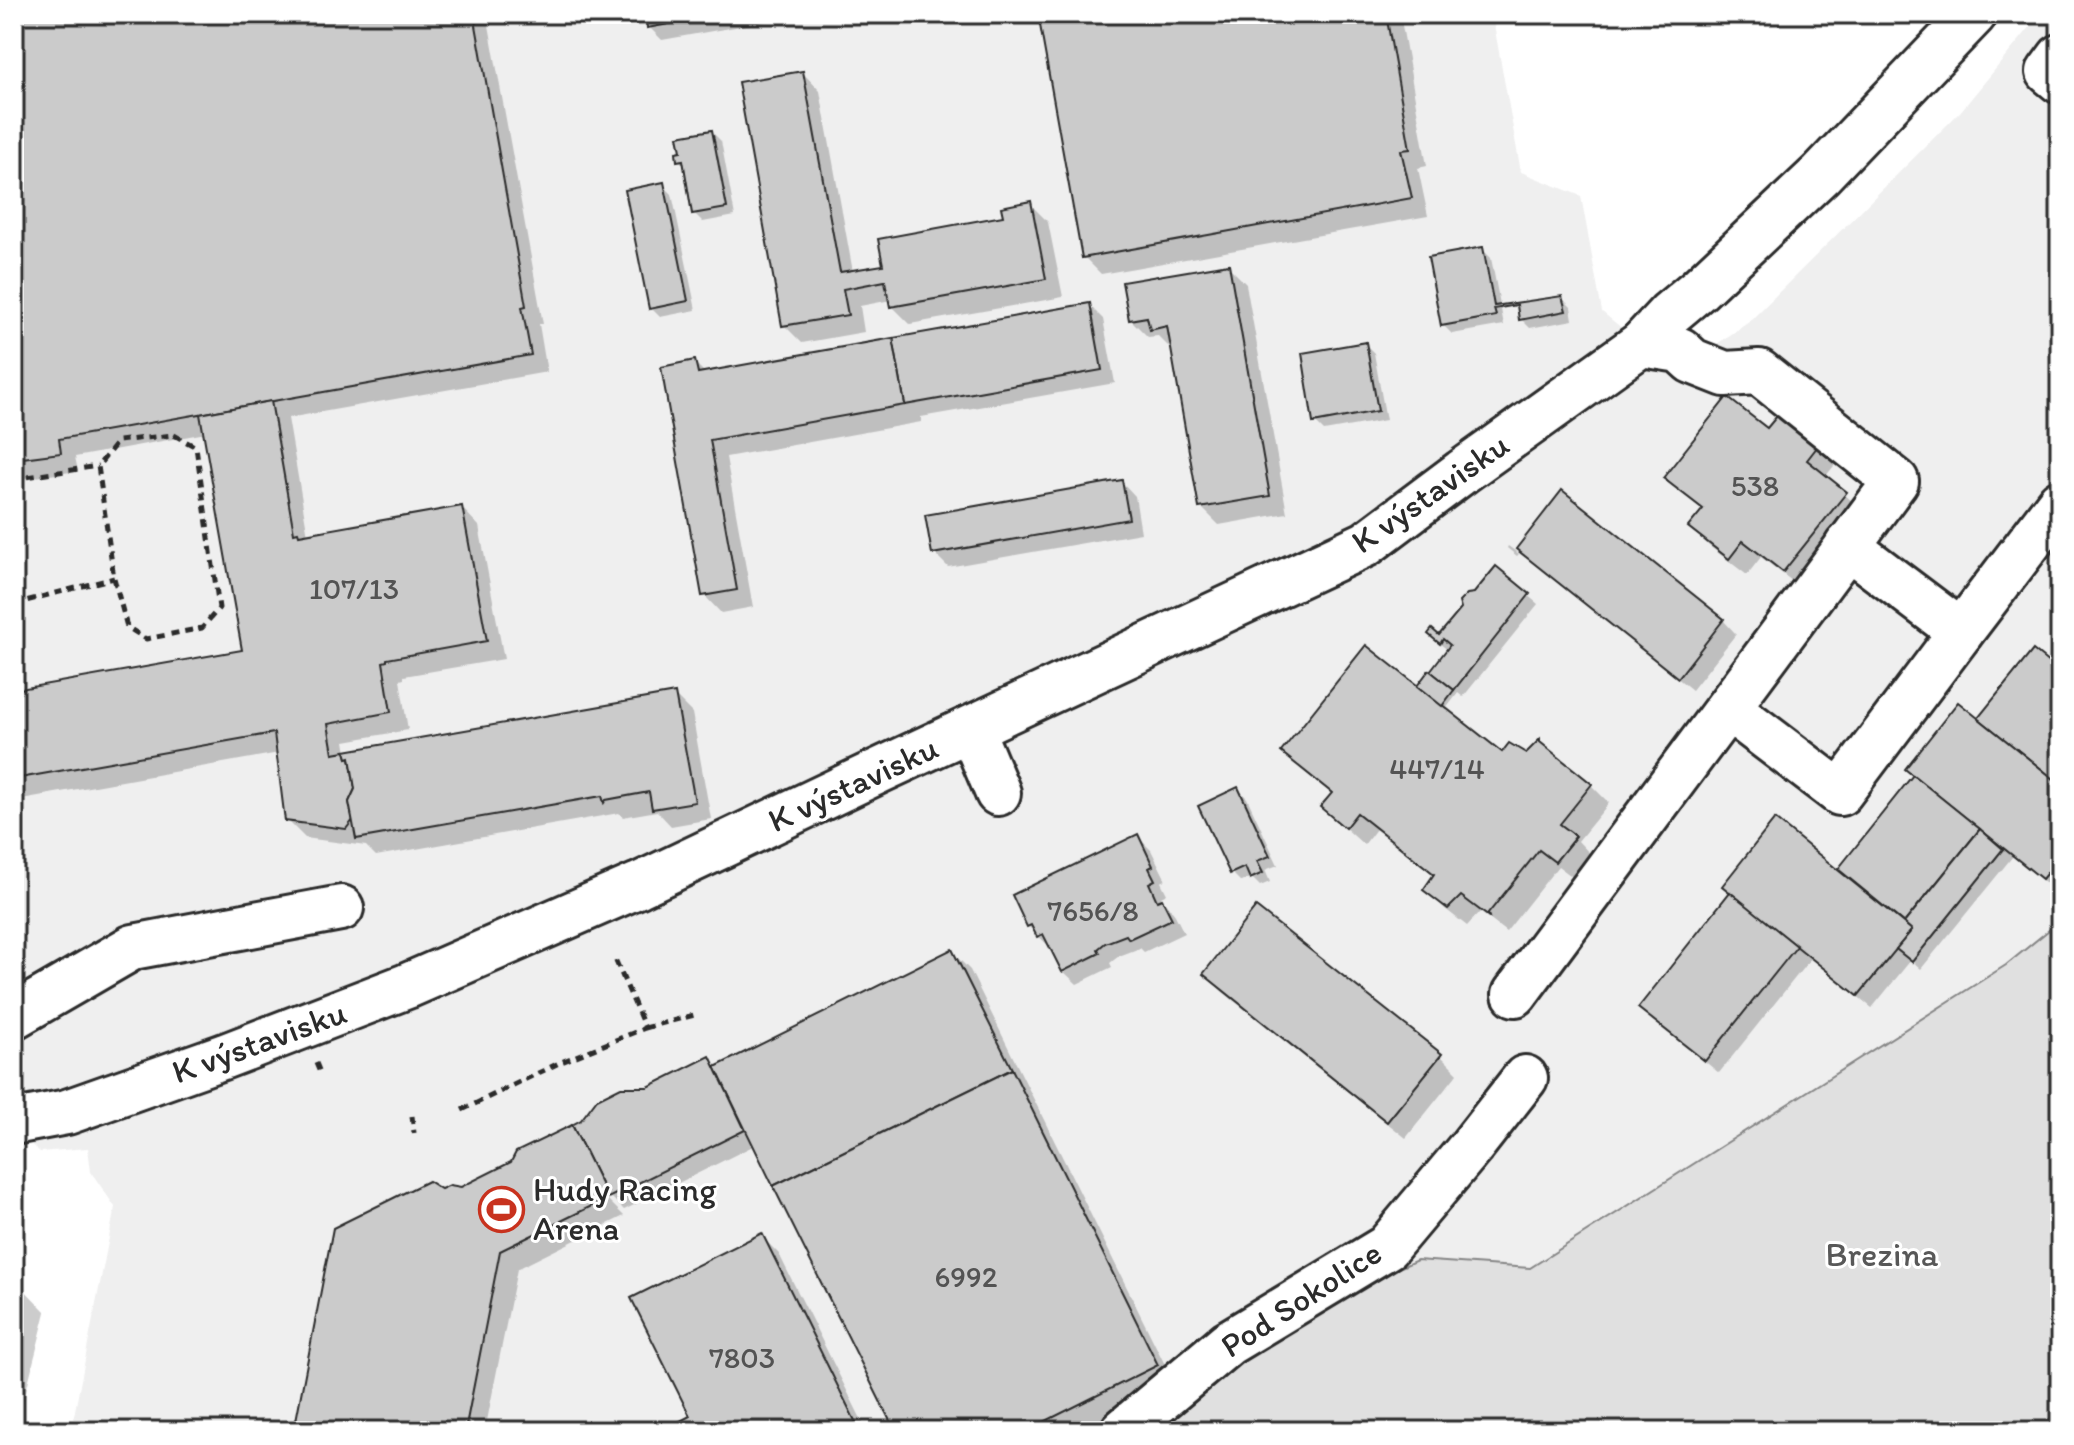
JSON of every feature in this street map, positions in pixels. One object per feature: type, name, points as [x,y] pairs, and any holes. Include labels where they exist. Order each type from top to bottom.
[{"type":"street","name":"K výstavisku","points":[[14,1122],[67,1112],[380,997],[639,885],[1366,544],[1641,344],[1669,314],[1821,174],[1974,14]]},
{"type":"street","points":[[2060,57],[2049,72],[2060,81]]},
{"type":"street","points":[[1515,994],[1896,481],[1759,372],[1725,374],[1692,361],[1680,350],[1641,344]]},
{"type":"street","points":[[1728,708],[1840,793],[2060,502]]},
{"type":"street","points":[[1847,546],[1961,632]]},
{"type":"street","points":[[971,729],[998,793]]},
{"type":"street","points":[[14,1016],[133,947],[341,908]]},
{"type":"street","name":"Pod Sokolice","points":[[1123,1431],[1228,1343],[1387,1247],[1525,1078]]},
{"type":"path","points":[[14,479],[98,466],[118,441],[174,435],[196,447],[219,608],[202,628],[146,639],[127,627],[114,578],[98,466]]},
{"type":"path","points":[[14,604],[114,578]]},
{"type":"path","points":[[615,959],[645,1028]]},
{"type":"path","points":[[462,1110],[559,1063],[645,1028],[698,1014]]},
{"type":"path","points":[[412,1116],[414,1133]]},
{"type":"shaded area","points":[[14,14],[1492,14],[1521,172],[1581,196],[1602,312],[1676,372],[1749,322],[1960,112],[2041,14],[2060,14],[2060,921],[2006,965],[1530,1268],[1417,1260],[1228,1343],[1137,1431],[71,1431],[115,1207],[91,1172],[88,1148],[40,1152],[23,1138],[14,1136]]},
{"type":"green space","name":"Brezina","points":[[2060,921],[2060,1431],[1137,1431],[1228,1343],[1417,1260],[1530,1268],[2006,965]]},
{"type":"building","points":[[14,14],[474,14],[526,306],[522,307],[531,355],[59,439],[61,453],[14,459]]},
{"type":"building","points":[[645,14],[723,14],[647,28]]},
{"type":"building","points":[[1038,14],[1386,14],[1410,149],[1401,150],[1412,198],[1082,258]]},
{"type":"building","points":[[803,71],[840,272],[883,265],[878,239],[1003,216],[1001,207],[1031,201],[1046,279],[890,307],[885,281],[843,289],[848,315],[782,326],[738,82]]},
{"type":"building","points":[[712,130],[727,208],[692,214],[683,160],[677,161],[676,152],[681,151],[678,136]]},
{"type":"building","points":[[664,182],[688,301],[649,309],[625,190]]},
{"type":"building","points":[[1483,247],[1494,306],[1562,296],[1566,311],[1519,320],[1517,305],[1494,309],[1496,316],[1441,326],[1428,257]]},
{"type":"building","points":[[1229,264],[1270,496],[1199,508],[1167,326],[1150,330],[1147,317],[1129,320],[1122,282]]},
{"type":"building","points":[[1090,303],[1102,370],[905,405],[893,338]]},
{"type":"building","points":[[893,338],[905,405],[710,440],[737,590],[702,596],[661,367],[695,360],[698,373]]},
{"type":"building","points":[[1366,342],[1378,411],[1313,423],[1302,353]]},
{"type":"building","points":[[1727,397],[1767,428],[1782,410],[1821,442],[1807,460],[1847,492],[1783,572],[1743,541],[1729,559],[1688,527],[1703,509],[1663,478]]},
{"type":"building","points":[[271,401],[294,533],[298,532],[299,535],[462,506],[487,641],[387,659],[383,662],[391,712],[328,724],[333,753],[345,751],[347,758],[350,757],[355,789],[349,802],[353,820],[346,829],[285,821],[274,733],[14,779],[14,690],[242,650],[200,414]]},
{"type":"building","points":[[1122,480],[1129,519],[932,554],[925,515]]},
{"type":"building","points":[[1562,490],[1724,619],[1678,678],[1516,549]]},
{"type":"building","points":[[1496,566],[1530,594],[1454,690],[1430,671],[1450,645],[1443,639],[1440,644],[1428,634],[1432,629],[1439,635],[1461,609],[1459,602],[1467,594],[1474,593]]},
{"type":"building","points":[[1366,645],[1502,752],[1509,743],[1526,753],[1540,739],[1592,784],[1560,824],[1576,836],[1555,862],[1539,850],[1488,914],[1489,917],[1461,896],[1448,909],[1423,890],[1434,874],[1357,813],[1345,828],[1320,807],[1332,793],[1281,752]]},
{"type":"building","points":[[2033,650],[2060,672],[2060,784],[1978,718]]},
{"type":"building","points":[[1429,670],[1454,690],[1442,706],[1417,686]]},
{"type":"building","points":[[675,693],[695,802],[652,809],[649,792],[606,800],[604,803],[602,796],[356,839],[349,802],[355,789],[350,757],[347,758],[345,751]]},
{"type":"building","points":[[1958,702],[2060,784],[2060,857],[2042,879],[1905,769]]},
{"type":"building","points":[[1913,775],[1980,829],[1904,923],[1838,869]]},
{"type":"building","points":[[1238,787],[1270,856],[1257,861],[1263,873],[1250,879],[1245,867],[1230,874],[1198,806]]},
{"type":"building","points":[[1775,819],[1912,930],[1858,996],[1722,886]]},
{"type":"building","points":[[1980,829],[2003,849],[1912,962],[1896,949],[1912,930],[1904,923]]},
{"type":"building","points":[[1138,834],[1153,866],[1149,868],[1155,880],[1149,883],[1157,901],[1162,899],[1172,919],[1129,939],[1126,935],[1105,943],[1098,949],[1100,953],[1062,972],[1043,934],[1037,937],[1031,925],[1027,927],[1012,895]]},
{"type":"building","points":[[1730,892],[1797,946],[1705,1061],[1638,1008]]},
{"type":"building","points":[[1256,907],[1442,1054],[1387,1122],[1203,974]]},
{"type":"building","points":[[952,949],[1012,1069],[773,1186],[715,1067]]},
{"type":"building","points":[[710,1056],[745,1130],[608,1198],[572,1125],[581,1120],[597,1099],[621,1087],[648,1087]]},
{"type":"building","points":[[1012,1069],[1158,1365],[1026,1431],[895,1431],[773,1186]]},
{"type":"building","points":[[572,1125],[608,1198],[500,1251],[465,1431],[294,1431],[333,1228],[428,1181],[441,1189],[450,1185],[461,1187],[511,1162],[516,1152]]},
{"type":"building","points":[[762,1233],[860,1431],[661,1431],[690,1416],[631,1298]]},
{"type":"place","name":"Hudy Racing Arena","points":[[502,1209]]}]
